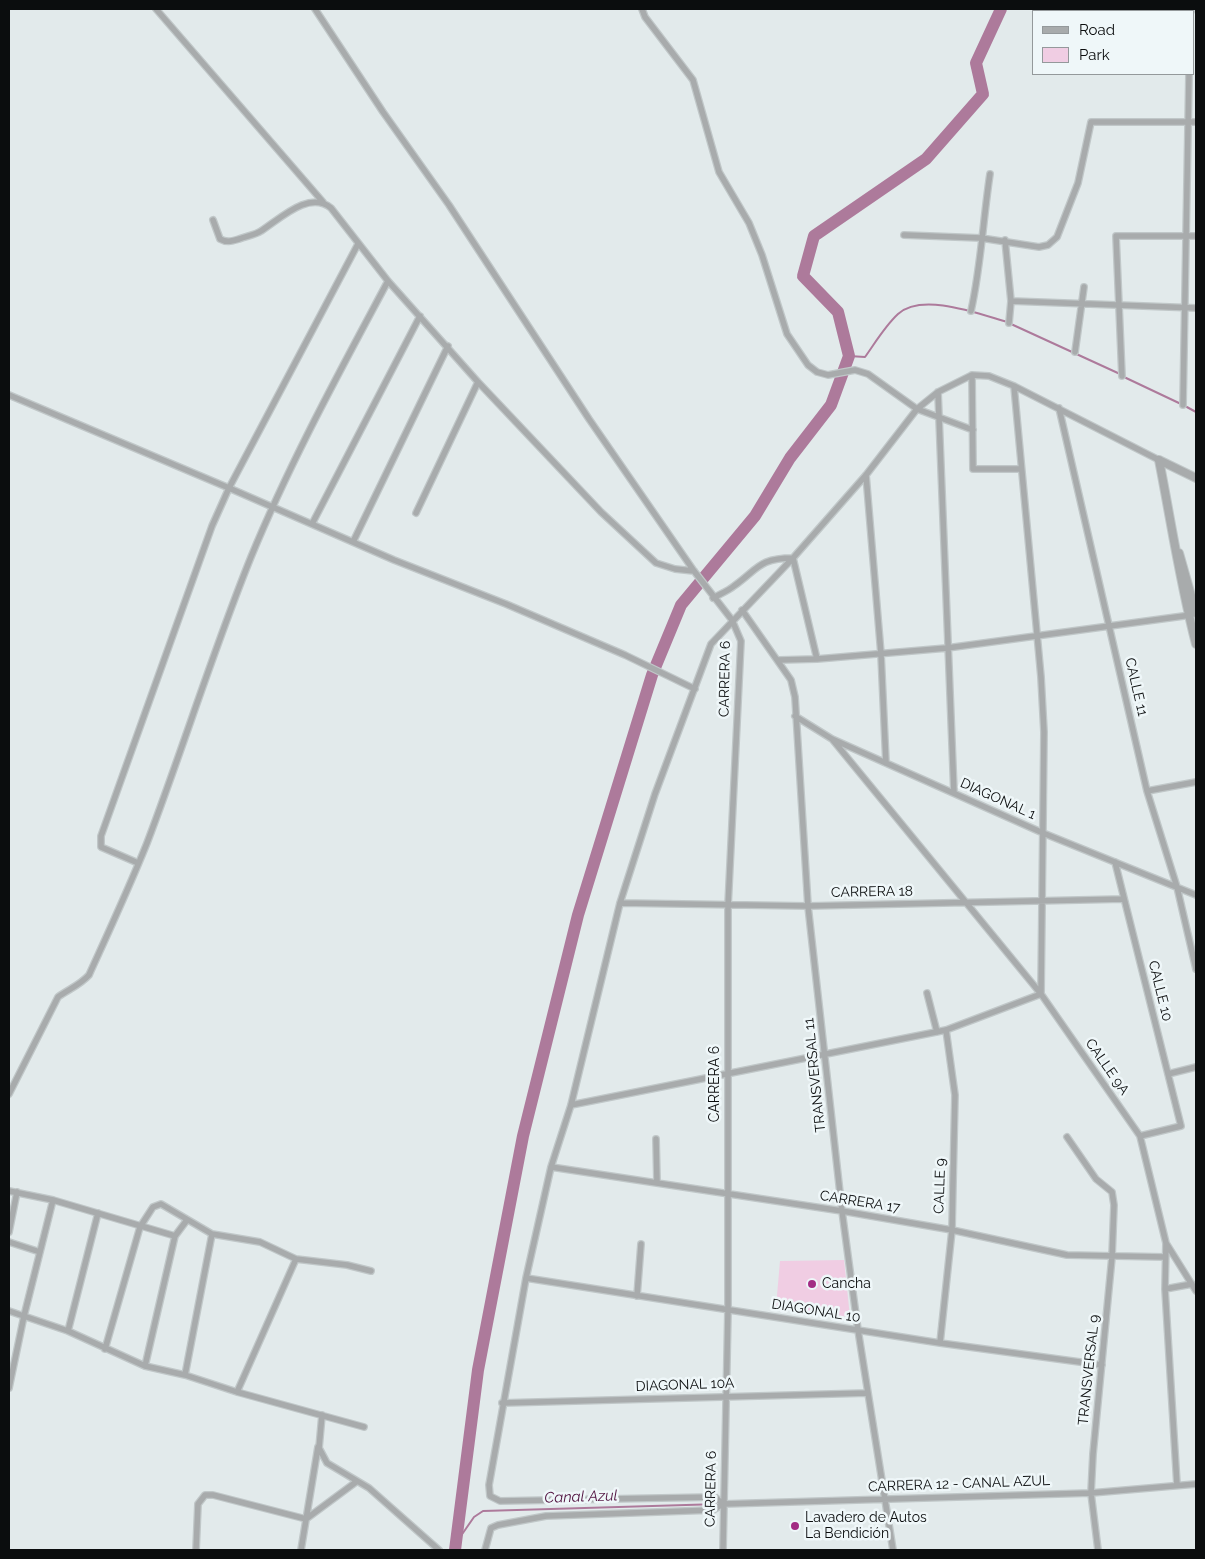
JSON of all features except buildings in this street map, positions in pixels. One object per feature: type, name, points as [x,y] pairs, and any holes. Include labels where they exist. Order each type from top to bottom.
[{"type":"street","points":[[156,9],[323,202],[388,281],[448,346],[478,382],[601,512],[656,562],[675,569],[694,571]]},
{"type":"street","name":"CARRERA 6","points":[[315,9],[694,571],[713,598],[732,620],[741,640],[728,906],[728,1310],[723,1550]]},
{"type":"street","points":[[642,9],[645,17],[693,80],[719,172],[749,223],[762,255],[787,334],[796,350],[808,365],[817,372],[828,375],[855,370],[862,372],[916,409],[973,430]]},
{"type":"street","points":[[1183,405],[1188,75]]},
{"type":"street","points":[[904,235],[1005,240],[1039,247],[1054,242],[1078,183],[1090,122],[1196,122]]},
{"type":"street","points":[[971,311],[978,278],[981,238],[990,174]]},
{"type":"street","points":[[213,220],[220,239],[228,242],[260,232],[291,210],[316,201],[323,202]]},
{"type":"street","points":[[1122,376],[1116,236],[1196,236]]},
{"type":"street","points":[[1005,240],[1011,301],[1009,323]]},
{"type":"street","points":[[138,863],[101,847],[100,836],[212,526],[229,488],[358,244]]},
{"type":"street","points":[[9,1094],[58,997],[68,989],[82,983],[89,975],[138,863],[209,667],[273,508],[313,425],[388,281]]},
{"type":"street","points":[[1075,352],[1084,287]]},
{"type":"street","points":[[1011,301],[1196,308]]},
{"type":"street","points":[[312,524],[420,316]]},
{"type":"street","points":[[353,542],[448,346]]},
{"type":"street","points":[[972,375],[973,470],[1020,469]]},
{"type":"street","points":[[485,1550],[491,1528],[540,1517],[713,1510],[723,1504],[715,1498],[517,1502],[500,1501],[490,1496],[491,1469],[502,1403],[526,1278],[551,1167],[571,1105],[620,903],[655,794],[711,644],[793,558],[866,475],[916,409],[938,392],[972,375],[989,376],[1014,386],[1196,478]]},
{"type":"street","points":[[416,513],[478,382]]},
{"type":"street","points":[[571,1105],[946,1030],[1041,994],[1044,732],[1041,677],[1020,469],[1014,386]]},
{"type":"street","points":[[938,392],[954,793]]},
{"type":"street","points":[[9,395],[353,542],[625,655],[695,689]]},
{"type":"street","name":"CALLE 11","points":[[1059,408],[1147,791],[1177,887],[1196,969]]},
{"type":"street","points":[[1159,460],[1175,541],[1178,570],[1194,614],[1196,644]]},
{"type":"street","points":[[866,475],[881,654],[886,763]]},
{"type":"street","points":[[713,598],[734,587],[758,566],[768,561],[793,558]]},
{"type":"street","points":[[793,558],[817,659]]},
{"type":"street","name":"TRANSVERSAL 11","points":[[742,610],[779,660],[791,680],[795,697],[808,906],[842,1211],[858,1330],[893,1550]]},
{"type":"street","points":[[779,660],[817,659],[947,648],[1194,614]]},
{"type":"street","name":"DIAGONAL 1","points":[[795,716],[832,739],[1042,833],[1196,895]]},
{"type":"street","name":"CALLE 9A","points":[[832,739],[1041,994],[1140,1136],[1166,1243],[1165,1289],[1177,1485]]},
{"type":"street","points":[[1147,791],[1196,782]]},
{"type":"street","name":"CALLE 10","points":[[1115,862],[1181,1126],[1140,1136]]},
{"type":"street","name":"CARRERA 18","points":[[620,903],[808,906],[1124,899]]},
{"type":"street","points":[[928,993],[937,1032]]},
{"type":"street","name":"CALLE 9","points":[[940,1343],[952,1230],[955,1095],[946,1030]]},
{"type":"street","points":[[1168,1074],[1196,1067]]},
{"type":"street","name":"TRANSVERSAL 9","points":[[1067,1137],[1096,1180],[1112,1192],[1114,1204],[1112,1256],[1091,1493],[1098,1550]]},
{"type":"street","points":[[656,1139],[657,1182]]},
{"type":"street","name":"CARRERA 17","points":[[551,1167],[842,1211],[952,1230],[1067,1255],[1166,1257]]},
{"type":"street","points":[[9,1191],[54,1200],[175,1236]]},
{"type":"street","points":[[9,1232],[17,1192]]},
{"type":"street","points":[[9,1388],[24,1316],[54,1200]]},
{"type":"street","points":[[105,1349],[140,1227],[153,1207],[160,1204],[212,1234],[260,1242],[296,1259],[347,1265],[371,1272]]},
{"type":"street","points":[[68,1331],[98,1213]]},
{"type":"street","points":[[145,1366],[175,1236],[188,1220]]},
{"type":"street","points":[[185,1375],[212,1234]]},
{"type":"street","points":[[9,1242],[40,1252]]},
{"type":"street","points":[[1166,1243],[1196,1291]]},
{"type":"street","points":[[638,1296],[641,1244]]},
{"type":"street","points":[[237,1392],[296,1259]]},
{"type":"street","name":"DIAGONAL 10","points":[[526,1278],[940,1343],[1102,1364]]},
{"type":"street","points":[[1165,1289],[1192,1284]]},
{"type":"street","points":[[9,1312],[68,1331],[145,1366],[185,1375],[237,1392],[364,1427]]},
{"type":"street","name":"DIAGONAL 10A","points":[[502,1403],[868,1392]]},
{"type":"street","points":[[302,1550],[322,1415]]},
{"type":"street","points":[[318,1445],[327,1463],[369,1488],[439,1550]]},
{"type":"street","points":[[306,1519],[356,1482]]},
{"type":"street","name":"CARRERA 12 - CANAL AZUL","points":[[723,1504],[1091,1493],[1196,1484]]},
{"type":"street","points":[[196,1550],[198,1504],[205,1495],[214,1495],[306,1519]]},
{"type":"green space","name":"Cancha","points":[[844,1260],[850,1317],[776,1307],[780,1261]]},
{"type":"waterway","points":[[455,1550],[478,1370],[523,1136],[578,915],[652,675],[681,605],[755,516],[790,458],[831,405],[849,356],[838,312],[803,276],[814,236],[926,159],[983,94],[976,63],[1001,9]]},
{"type":"waterway","points":[[849,356],[865,357],[884,329],[898,314],[908,308],[921,305],[936,305],[967,310],[1007,322]]},
{"type":"waterway","points":[[1011,324],[1120,374]]},
{"type":"waterway","points":[[1124,377],[1181,404]]},
{"type":"waterway","points":[[1185,406],[1196,412]]},
{"type":"waterway","name":"Canal Azul","points":[[456,1543],[474,1517],[483,1511],[720,1504]]},
{"type":"place","name":"Cancha","points":[[812,1284]]},
{"type":"place","name":"Lavadero de Autos La Bendición","points":[[795,1526]]}]
